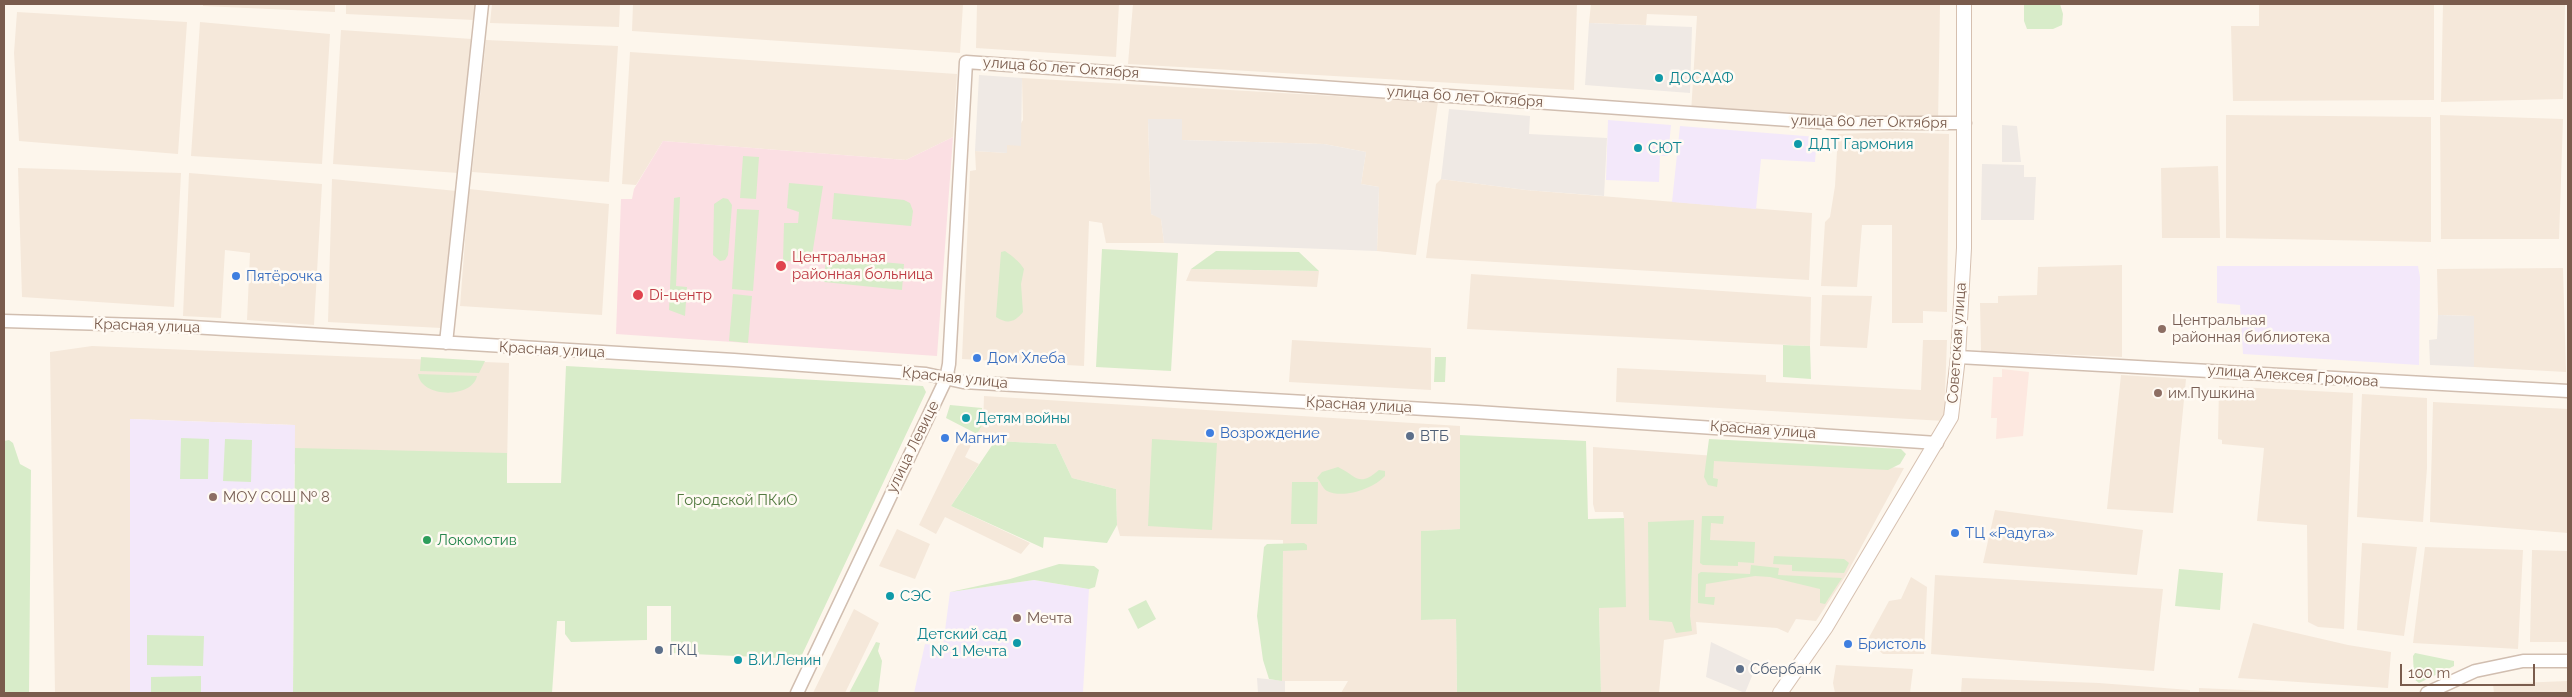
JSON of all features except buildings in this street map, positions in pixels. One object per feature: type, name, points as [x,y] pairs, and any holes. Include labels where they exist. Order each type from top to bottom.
[{"type":"main road","name":"Советская улица","points":[[1780,693],[1826,628],[1951,417],[1958,357],[1964,248],[1964,4]]},
{"type":"street","points":[[446,343],[482,4]]},
{"type":"street","name":"улица 60 лет Октября","points":[[966,62],[1832,123],[1965,123]]},
{"type":"street","name":"улица Левице","points":[[797,693],[946,379],[949,364],[966,62]]},
{"type":"street","name":"Красная улица","points":[[4,322],[175,326],[917,373],[946,379],[1704,426],[1937,443]]},
{"type":"street","name":"улица Алексея Громова","points":[[1958,357],[2568,391]]},
{"type":"street","points":[[2427,693],[2475,671],[2523,661],[2568,661]]},
{"type":"shaded area","points":[[203,4],[335,4],[335,12],[203,6]]},
{"type":"shaded area","points":[[346,4],[476,4],[474,20],[346,14]]},
{"type":"shaded area","points":[[492,4],[620,4],[619,27],[490,23]]},
{"type":"shaded area","points":[[633,4],[963,4],[960,53],[632,31]]},
{"type":"shaded area","points":[[977,4],[1119,4],[1116,57],[976,48]]},
{"type":"shaded area","points":[[1133,4],[1577,4],[1574,90],[1128,64]]},
{"type":"shaded area","points":[[1591,4],[1940,4],[1938,124],[1691,113],[1697,16],[1647,14],[1646,25],[1589,23]]},
{"type":"shaded area","points":[[2259,4],[2434,4],[2434,100],[2233,101],[2231,26],[2259,26]]},
{"type":"shaded area","points":[[2443,4],[2565,4],[2563,99],[2441,102]]},
{"type":"shaded area","points":[[17,12],[187,22],[178,154],[19,141],[14,53]]},
{"type":"shaded area","points":[[200,22],[330,34],[322,164],[191,156]]},
{"type":"shaded area","points":[[1589,23],[1692,27],[1690,93],[1585,85]]},
{"type":"shaded area","points":[[341,30],[472,39],[458,173],[333,164]]},
{"type":"shaded area","points":[[486,40],[618,46],[609,182],[472,172]]},
{"type":"shaded area","points":[[630,52],[957,74],[953,137],[906,160],[663,141],[636,185],[622,184]]},
{"type":"shaded area","points":[[979,75],[1022,78],[1021,146],[1007,145],[1007,153],[975,151]]},
{"type":"shaded area","points":[[1022,78],[1438,102],[1416,255],[1377,251],[1379,187],[1361,184],[1366,152],[1324,144],[1182,140],[1182,119],[1148,119],[1151,214],[1161,218],[1164,243],[1106,243],[1102,223],[1089,221],[1084,366],[962,359],[970,171],[976,170],[975,151],[1007,153],[1007,145],[1023,120]]},
{"type":"shaded area","points":[[1449,109],[1530,116],[1529,134],[1607,138],[1604,196],[1526,190],[1441,179]]},
{"type":"shaded area","points":[[2226,115],[2431,117],[2431,242],[2226,238]]},
{"type":"shaded area","points":[[2440,115],[2563,119],[2559,239],[2441,239]]},
{"type":"shaded area","points":[[1148,119],[1182,119],[1182,140],[1324,144],[1366,152],[1361,184],[1379,187],[1377,251],[1164,243],[1161,219],[1151,214]]},
{"type":"shaded area","points":[[1608,120],[1671,125],[1668,156],[1660,156],[1659,182],[1606,180]]},
{"type":"shaded area","points":[[2002,125],[2017,126],[2021,162],[2002,162]]},
{"type":"shaded area","points":[[1680,126],[1817,137],[1815,162],[1761,159],[1756,209],[1672,202]]},
{"type":"shaded area","points":[[1895,132],[1949,134],[1947,312],[1923,311],[1923,323],[1892,323],[1892,225],[1862,225],[1857,287],[1821,286],[1825,222],[1830,217],[1835,186],[1838,134]]},
{"type":"shaded area","name":"Центральная районная больница","points":[[953,137],[937,356],[616,334],[621,199],[632,199],[634,189],[663,141],[906,160]]},
{"type":"shaded area","points":[[1982,164],[2024,165],[2024,177],[2036,177],[2034,220],[1981,220]]},
{"type":"shaded area","points":[[2218,166],[2220,238],[2162,238],[2161,168]]},
{"type":"shaded area","points":[[18,168],[181,173],[174,307],[22,297]]},
{"type":"shaded area","points":[[189,173],[322,184],[314,325],[247,320],[250,253],[225,250],[221,318],[183,316]]},
{"type":"shaded area","points":[[332,179],[457,191],[441,328],[328,322]]},
{"type":"shaded area","points":[[1441,179],[1526,190],[1812,213],[1809,280],[1426,258],[1436,184]]},
{"type":"shaded area","points":[[469,189],[609,204],[602,315],[460,306]]},
{"type":"shaded area","points":[[2122,265],[2122,357],[1981,351],[1980,303],[1998,303],[1998,296],[2037,295],[2038,267]]},
{"type":"shaded area","points":[[2217,266],[2418,266],[2420,277],[2419,365],[2243,354],[2240,305],[2217,303]]},
{"type":"shaded area","points":[[2563,268],[2566,372],[2474,367],[2474,316],[2438,315],[2437,269]]},
{"type":"shaded area","points":[[1191,269],[1319,271],[1317,287],[1186,281]]},
{"type":"shaded area","points":[[1471,274],[1811,297],[1810,346],[1467,329]]},
{"type":"shaded area","points":[[1822,295],[1872,296],[1867,348],[1820,346]]},
{"type":"shaded area","points":[[2438,315],[2474,316],[2474,367],[2430,365],[2429,340],[2437,339]]},
{"type":"shaded area","points":[[1292,340],[1431,348],[1431,390],[1289,382]]},
{"type":"shaded area","points":[[1923,340],[1947,340],[1944,421],[1616,402],[1617,368],[1766,375],[1766,382],[1921,390]]},
{"type":"shaded area","points":[[92,346],[509,363],[507,467],[294,464],[294,425],[130,419],[130,693],[55,693],[50,352]]},
{"type":"shaded area","points":[[2002,369],[2029,372],[2023,436],[1996,439],[1997,418],[1991,418],[1993,377],[2002,377]]},
{"type":"shaded area","points":[[2121,375],[2186,379],[2173,513],[2107,509]]},
{"type":"shaded area","points":[[2219,386],[2353,393],[2344,629],[2318,627],[2308,622],[2307,525],[2257,521],[2264,448],[2222,444],[2222,440],[2218,439]]},
{"type":"shaded area","points":[[2362,394],[2427,398],[2427,468],[2423,522],[2357,517]]},
{"type":"shaded area","points":[[984,396],[1460,426],[1460,529],[1422,531],[1421,620],[1456,619],[1457,693],[1341,693],[1348,681],[1282,681],[1283,540],[1120,536],[1117,525],[1116,489],[1072,478],[1056,444],[995,441],[977,434],[983,424]]},
{"type":"shaded area","points":[[2433,402],[2568,409],[2568,533],[2430,522]]},
{"type":"shaded area","points":[[130,419],[295,425],[293,693],[130,693]]},
{"type":"shaded area","points":[[961,439],[972,443],[965,457],[979,464],[951,506],[1030,543],[1021,554],[945,517],[936,534],[919,525]]},
{"type":"shaded area","points":[[1593,447],[1904,468],[1846,575],[1816,621],[1796,619],[1788,633],[1777,628],[1696,622],[1697,634],[1664,640],[1659,693],[1601,693],[1599,607],[1624,518],[1623,512],[1595,512],[1593,504]]},
{"type":"shaded area","points":[[1995,510],[2143,530],[2137,575],[1983,563]]},
{"type":"shaded area","points":[[897,529],[930,544],[915,579],[879,566]]},
{"type":"shaded area","points":[[2362,543],[2417,547],[2404,636],[2357,630]]},
{"type":"shaded area","points":[[2425,547],[2523,550],[2518,649],[2413,643]]},
{"type":"shaded area","points":[[2532,550],[2568,551],[2568,642],[2530,642]]},
{"type":"shaded area","points":[[1935,575],[2163,589],[2154,671],[1931,654]]},
{"type":"shaded area","points":[[1911,577],[1927,587],[1924,654],[1883,654],[1867,641],[1889,601],[1901,599]]},
{"type":"shaded area","name":"Мечта","points":[[1034,580],[1089,589],[1083,692],[914,693],[925,644],[943,646],[950,592]]},
{"type":"shaded area","points":[[854,609],[879,623],[845,693],[813,693]]},
{"type":"shaded area","points":[[2253,623],[2348,645],[2391,652],[2388,688],[2238,678]]},
{"type":"shaded area","points":[[1711,642],[1757,664],[1745,693],[1706,677]]},
{"type":"shaded area","points":[[1836,665],[1913,669],[1910,693],[1835,693],[1833,683]]},
{"type":"shaded area","points":[[1257,678],[1285,681],[1285,693],[1258,693]]},
{"type":"shaded area","points":[[1962,678],[2099,683],[2190,690],[2190,693],[1961,693]]},
{"type":"shaded area","points":[[2568,681],[2568,693],[2494,693],[2493,684]]},
{"type":"shaded area","points":[[2199,688],[2313,693],[2199,693]]},
{"type":"green space","points":[[2024,4],[2060,4],[2063,14],[2062,25],[2053,29],[2027,29],[2024,21]]},
{"type":"green space","points":[[743,156],[759,157],[756,199],[740,198]]},
{"type":"green space","points":[[789,183],[823,186],[811,262],[783,261],[784,223],[798,223],[799,212],[787,208]]},
{"type":"green space","points":[[834,193],[904,200],[910,203],[913,211],[911,226],[832,219]]},
{"type":"green space","points":[[680,197],[676,286],[687,287],[685,316],[669,310],[674,198]]},
{"type":"green space","points":[[723,198],[728,199],[732,205],[728,255],[725,260],[720,261],[713,255],[714,204]]},
{"type":"green space","points":[[737,209],[759,210],[753,291],[732,289]]},
{"type":"green space","points":[[1102,249],[1178,253],[1171,371],[1096,367]]},
{"type":"green space","points":[[1005,251],[1018,261],[1024,269],[1021,284],[1023,312],[1017,318],[1010,321],[1004,321],[996,317],[1001,252]]},
{"type":"green space","points":[[1216,251],[1299,252],[1319,271],[1191,269]]},
{"type":"green space","points":[[826,257],[904,264],[902,290],[824,282]]},
{"type":"green space","points":[[733,294],[752,296],[748,343],[729,341]]},
{"type":"green space","points":[[1783,345],[1810,346],[1811,379],[1783,377]]},
{"type":"green space","points":[[421,357],[485,361],[479,373],[420,371]]},
{"type":"green space","points":[[1435,357],[1446,357],[1445,382],[1434,382]]},
{"type":"green space","name":"Городской ПКиО","points":[[566,366],[923,386],[926,392],[800,659],[671,653],[671,606],[647,606],[647,640],[571,642],[565,634],[565,621],[557,621],[552,693],[293,693],[295,448],[507,453],[507,483],[561,483]]},
{"type":"green space","points":[[418,374],[477,376],[473,384],[466,389],[447,393],[428,388],[421,382]]},
{"type":"green space","points":[[950,405],[982,408],[983,424],[977,434],[946,418]]},
{"type":"green space","points":[[1460,435],[1586,441],[1588,519],[1624,518],[1626,607],[1599,608],[1601,693],[1457,693],[1456,619],[1421,620],[1421,531],[1460,529]]},
{"type":"green space","points":[[181,438],[209,439],[208,479],[180,479]]},
{"type":"green space","points":[[225,439],[252,440],[251,482],[223,481]]},
{"type":"green space","points":[[1152,439],[1217,443],[1212,530],[1148,526]]},
{"type":"green space","points":[[1709,439],[1901,449],[1906,454],[1900,464],[1888,470],[1714,461],[1713,478],[1718,479],[1717,487],[1708,485],[1704,477]]},
{"type":"green space","points":[[9,440],[13,443],[20,464],[31,470],[29,693],[4,693],[4,441]]},
{"type":"green space","points":[[995,441],[1056,444],[1072,478],[1116,489],[1117,525],[1107,543],[1044,537],[1043,548],[951,506]]},
{"type":"green space","points":[[1338,467],[1358,479],[1366,478],[1379,470],[1385,471],[1385,476],[1366,489],[1358,491],[1341,494],[1325,490],[1317,478],[1322,472]]},
{"type":"green space","points":[[1292,482],[1318,482],[1317,524],[1291,524]]},
{"type":"green space","points":[[1702,516],[1724,516],[1723,524],[1711,523],[1710,540],[1755,542],[1754,563],[1738,562],[1738,566],[1703,565],[1700,563]]},
{"type":"green space","points":[[1694,520],[1690,616],[1692,631],[1676,633],[1672,622],[1649,620],[1648,522]]},
{"type":"green space","points":[[1304,543],[1307,545],[1307,550],[1283,551],[1282,681],[1269,679],[1263,660],[1257,616],[1264,547],[1267,544]]},
{"type":"green space","points":[[1774,556],[1844,559],[1849,563],[1844,573],[1792,571],[1792,565],[1773,564]]},
{"type":"green space","points":[[1059,564],[1094,566],[1099,570],[1095,587],[1089,589],[1034,580],[950,592],[1010,579]]},
{"type":"green space","points":[[1751,565],[1779,568],[1778,575],[1842,578],[1825,604],[1820,603],[1820,589],[1770,577],[1755,576],[1706,584],[1705,597],[1715,597],[1714,605],[1698,603],[1698,574],[1701,572],[1750,574]]},
{"type":"green space","points":[[2179,569],[2223,573],[2220,610],[2175,606]]},
{"type":"green space","points":[[1146,600],[1156,619],[1138,629],[1128,609]]},
{"type":"green space","points":[[147,635],[204,636],[203,666],[147,665]]},
{"type":"green space","points":[[876,642],[880,643],[878,651],[882,661],[878,693],[849,693]]},
{"type":"green space","points":[[2415,653],[2454,661],[2454,666],[2419,683],[2414,679],[2413,656]]},
{"type":"green space","points":[[201,676],[201,693],[151,693],[151,677]]},
{"type":"place","name":"ДОСААФ","points":[[1659,78]]},
{"type":"place","name":"ДДТ Гармония","points":[[1798,144]]},
{"type":"place","name":"СЮТ","points":[[1638,148]]},
{"type":"place","name":"Центральная районная больница","points":[[781,266]]},
{"type":"place","name":"Пятёрочка","points":[[236,276]]},
{"type":"place","name":"Di-центр","points":[[638,295]]},
{"type":"place","name":"Центральная районная библиотека","points":[[2162,329]]},
{"type":"place","name":"Дом Хлеба","points":[[977,358]]},
{"type":"place","name":"им.Пушкина","points":[[2158,393]]},
{"type":"place","name":"Детям войны","points":[[966,418]]},
{"type":"place","name":"Возрождение","points":[[1210,433]]},
{"type":"place","name":"ВТБ","points":[[1410,436]]},
{"type":"place","name":"Магнит","points":[[945,438]]},
{"type":"place","name":"МОУ СОШ № 8","points":[[213,497]]},
{"type":"place","name":"ТЦ «Радуга»","points":[[1955,533]]},
{"type":"place","name":"Локомотив","points":[[427,540]]},
{"type":"place","name":"СЭС","points":[[890,596]]},
{"type":"place","name":"Мечта","points":[[1017,618]]},
{"type":"place","name":"Детский сад № 1 Мечта","points":[[1017,643]]},
{"type":"place","name":"Бристоль","points":[[1848,644]]},
{"type":"place","name":"ГКЦ","points":[[659,650]]},
{"type":"place","name":"В.И.Ленин","points":[[738,660]]},
{"type":"place","name":"Сбербанк","points":[[1740,669]]}]
